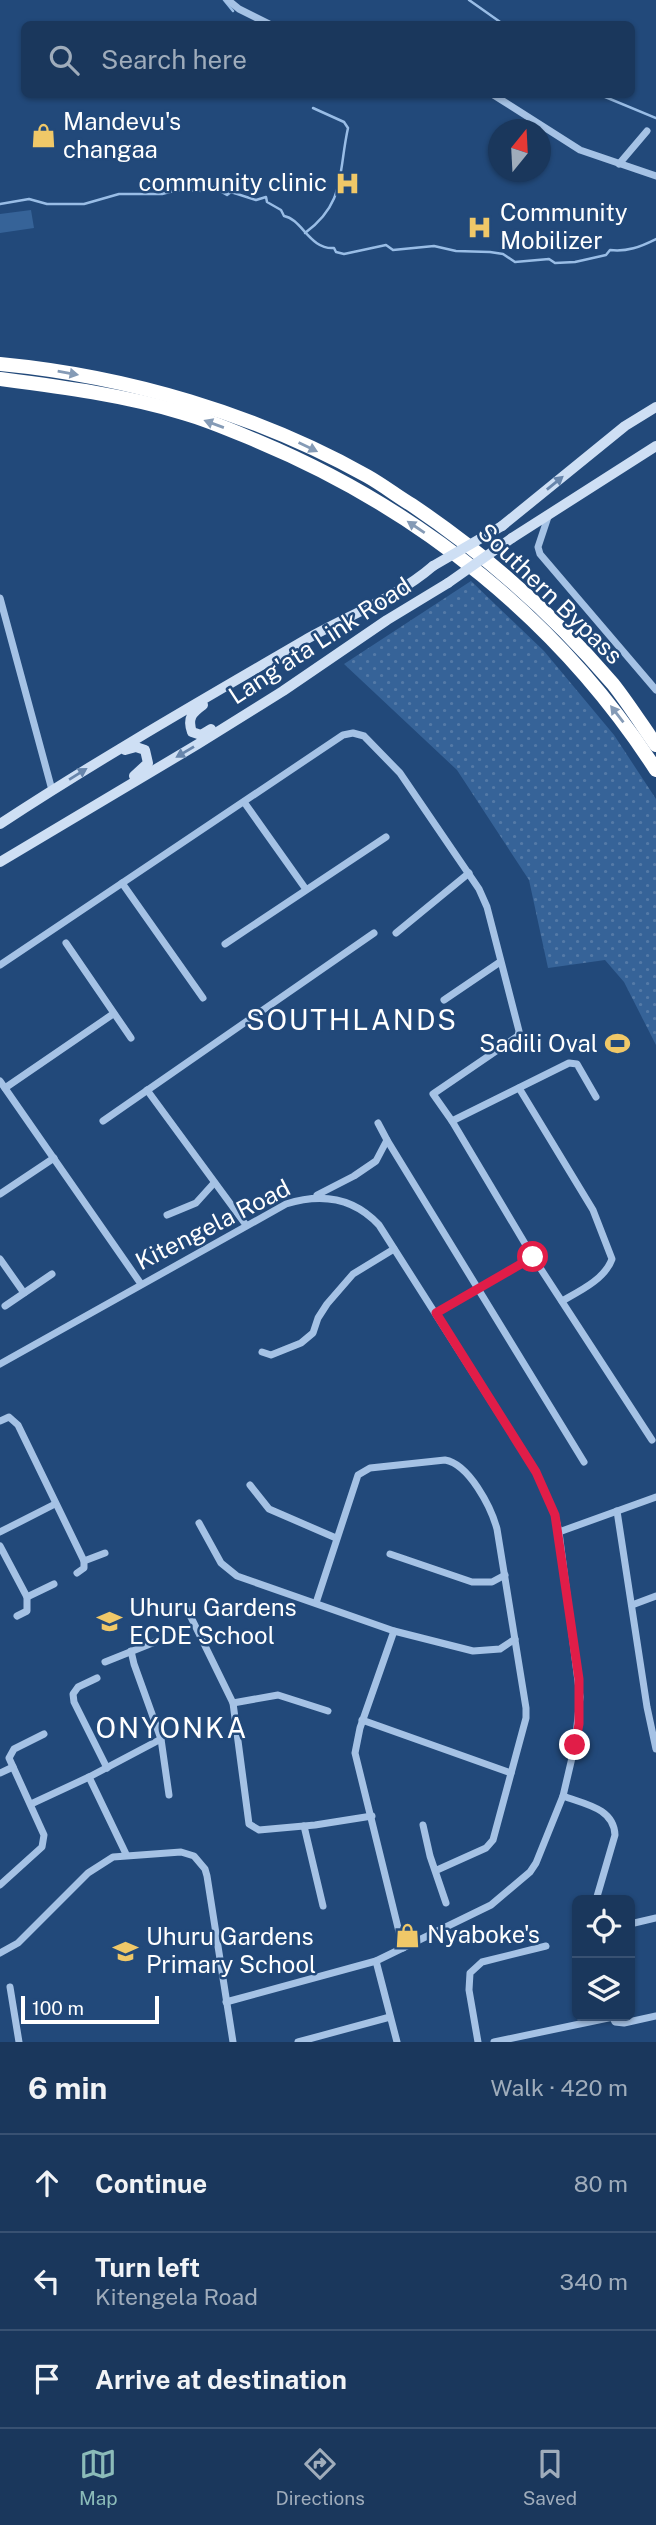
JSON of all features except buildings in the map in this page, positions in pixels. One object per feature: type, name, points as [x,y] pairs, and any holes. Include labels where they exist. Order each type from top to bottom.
[{"type":"highway","name":"Southern Bypass","points":[[0,364],[104,380],[196,403],[284,436],[368,476],[455,534],[510,580],[613,685],[656,745]]},
{"type":"highway","name":"Southern Bypass","points":[[0,379],[137,401],[184,413],[303,460],[361,490],[452,551],[534,622],[597,689],[656,770]]},
{"type":"main road","name":"Lang'ata Link Road","points":[[0,824],[109,755],[329,626],[417,580],[433,566],[502,526],[625,426],[656,407]]},
{"type":"main road","name":"Lang'ata Link Road","points":[[0,862],[283,691],[387,620],[449,583],[512,538],[656,446]]},
{"type":"main road","points":[[238,680],[193,712],[190,718],[192,732],[201,734],[254,707]]},
{"type":"main road","points":[[109,755],[136,747],[145,750],[148,763],[111,796]]},
{"type":"street","points":[[228,0],[263,21]]},
{"type":"street","points":[[498,98],[580,150],[656,177]]},
{"type":"street","points":[[619,164],[647,131]]},
{"type":"street","points":[[548,516],[538,547],[540,555],[656,690]]},
{"type":"street","points":[[0,598],[52,790]]},
{"type":"street","points":[[0,965],[343,735],[353,733],[363,736],[400,773],[469,873],[487,907],[519,1036],[433,1094],[533,1257],[652,1440]]},
{"type":"street","points":[[244,802],[305,888]]},
{"type":"street","points":[[225,944],[386,836]]},
{"type":"street","points":[[396,933],[469,873]]},
{"type":"street","points":[[122,883],[203,999]]},
{"type":"street","points":[[103,1121],[374,933]]},
{"type":"street","points":[[66,943],[131,1038]]},
{"type":"street","points":[[444,1000],[500,962]]},
{"type":"street","points":[[113,1014],[2,1085],[141,1284]]},
{"type":"street","points":[[452,1122],[573,1063],[577,1064],[596,1097]]},
{"type":"street","points":[[519,1088],[593,1210],[612,1259],[608,1269],[581,1291],[562,1301]]},
{"type":"street","points":[[148,1090],[246,1225]]},
{"type":"street","points":[[378,1123],[584,1462]]},
{"type":"street","points":[[316,1197],[376,1161],[387,1140]]},
{"type":"street","points":[[0,1194],[54,1158]]},
{"type":"street","points":[[167,1215],[196,1203],[214,1183]]},
{"type":"street","name":"Kitengela Road","points":[[0,1364],[286,1204],[316,1197],[339,1200],[370,1215],[394,1249],[536,1472],[555,1515],[580,1697],[575,1745],[563,1796],[543,1851],[530,1872],[491,1905],[376,1961],[226,2002]]},
{"type":"street","points":[[262,1352],[271,1355],[301,1343],[313,1333],[327,1304],[354,1274],[394,1249]]},
{"type":"street","points":[[436,1313],[533,1257]]},
{"type":"street","points":[[0,1259],[24,1293]]},
{"type":"street","points":[[5,1306],[52,1274]]},
{"type":"street","points":[[0,1421],[9,1417],[18,1425],[84,1561],[84,1568],[77,1573]]},
{"type":"street","points":[[316,1603],[355,1481],[364,1472],[370,1468],[409,1463],[453,1461],[465,1471],[494,1519],[526,1708],[511,1773],[490,1844],[437,1870]]},
{"type":"street","points":[[250,1485],[270,1509],[336,1538]]},
{"type":"street","points":[[559,1532],[656,1496]]},
{"type":"street","points":[[0,1532],[55,1504]]},
{"type":"street","points":[[617,1511],[656,1749]]},
{"type":"street","points":[[199,1523],[216,1555],[231,1572],[394,1631],[473,1651],[499,1649],[515,1639]]},
{"type":"street","points":[[0,1546],[27,1597],[27,1611],[17,1616]]},
{"type":"street","points":[[84,1561],[105,1553]]},
{"type":"street","points":[[390,1555],[472,1582],[492,1582],[505,1575]]},
{"type":"street","points":[[27,1597],[54,1584]]},
{"type":"street","points":[[632,1605],[656,1597]]},
{"type":"street","points":[[186,1607],[233,1703],[249,1824],[259,1830],[372,1816]]},
{"type":"street","points":[[394,1631],[362,1720],[355,1753],[403,1948]]},
{"type":"street","points":[[106,1661],[155,1642]]},
{"type":"street","points":[[131,1651],[161,1739],[169,1795]]},
{"type":"street","points":[[97,1678],[78,1687],[73,1694],[74,1702],[107,1768]]},
{"type":"street","points":[[233,1703],[278,1695],[328,1711]]},
{"type":"street","points":[[647,1707],[656,1703]]},
{"type":"street","points":[[362,1720],[511,1773]]},
{"type":"street","points":[[0,1885],[45,1842],[31,1804],[9,1758],[14,1749],[44,1734]]},
{"type":"street","points":[[31,1804],[161,1739]]},
{"type":"street","points":[[0,1773],[13,1766]]},
{"type":"street","points":[[89,1777],[126,1854]]},
{"type":"street","points":[[563,1796],[601,1811],[615,1826],[615,1835],[597,1895]]},
{"type":"street","points":[[423,1825],[446,1903]]},
{"type":"street","points":[[304,1826],[323,1906]]},
{"type":"street","points":[[0,1953],[18,1943],[88,1873],[113,1857],[181,1852],[194,1856],[205,1869],[233,2042]]},
{"type":"street","points":[[635,1923],[656,1918]]},
{"type":"street","points":[[478,2042],[469,1990],[470,1973],[482,1962],[546,1946]]},
{"type":"street","points":[[376,1961],[397,2042]]},
{"type":"street","points":[[10,1987],[19,2042]]},
{"type":"street","points":[[635,2021],[656,2016]]},
{"type":"street","points":[[298,2042],[390,2017]]},
{"type":"street","points":[[494,2042],[593,2021]]},
{"type":"street","points":[[614,2021],[633,2021]]},
{"type":"shaded area","points":[[31,210],[34,228],[0,233],[0,214]]},
{"type":"shaded area","points":[[471,581],[544,651],[614,735],[656,799],[656,1045],[624,982],[605,960],[548,968],[529,880],[457,770],[344,664]]},
{"type":"waterway","points":[[224,0],[233,11]]},
{"type":"waterway","points":[[469,0],[499,21]]},
{"type":"waterway","points":[[608,98],[656,118]]},
{"type":"waterway","points":[[305,233],[328,210],[334,198],[348,128],[344,122],[313,108]]},
{"type":"waterway","points":[[0,204],[29,199],[47,204],[84,204],[119,194],[205,191],[213,187],[227,195],[231,192],[256,200],[266,197],[267,202],[281,210],[284,216],[296,223],[312,240],[344,254],[386,245],[393,250],[434,246],[456,251],[503,254],[515,262],[549,259],[555,263],[575,262],[606,255],[610,250],[633,248],[656,239]]},
{"type":"place","name":"Mandevu's changaa","points":[[43,136]]},
{"type":"place","name":"community clinic","points":[[347,183]]},
{"type":"place","name":"Community Mobilizer","points":[[480,227]]},
{"type":"place","name":"Sadili Oval","points":[[618,1044]]},
{"type":"place","name":"Uhuru Gardens ECDE School","points":[[109,1622]]},
{"type":"place","name":"Nyaboke's","points":[[407,1935]]},
{"type":"place","name":"Uhuru Gardens Primary School","points":[[126,1951]]},
{"type":"district","name":"SOUTHLANDS","points":[[352,1020]]},
{"type":"district","name":"ONYONKA","points":[[172,1728]]},
{"type":"route","points":[[533,1257],[436,1313],[536,1472],[555,1515],[579,1679],[579,1724],[575,1745]]}]
